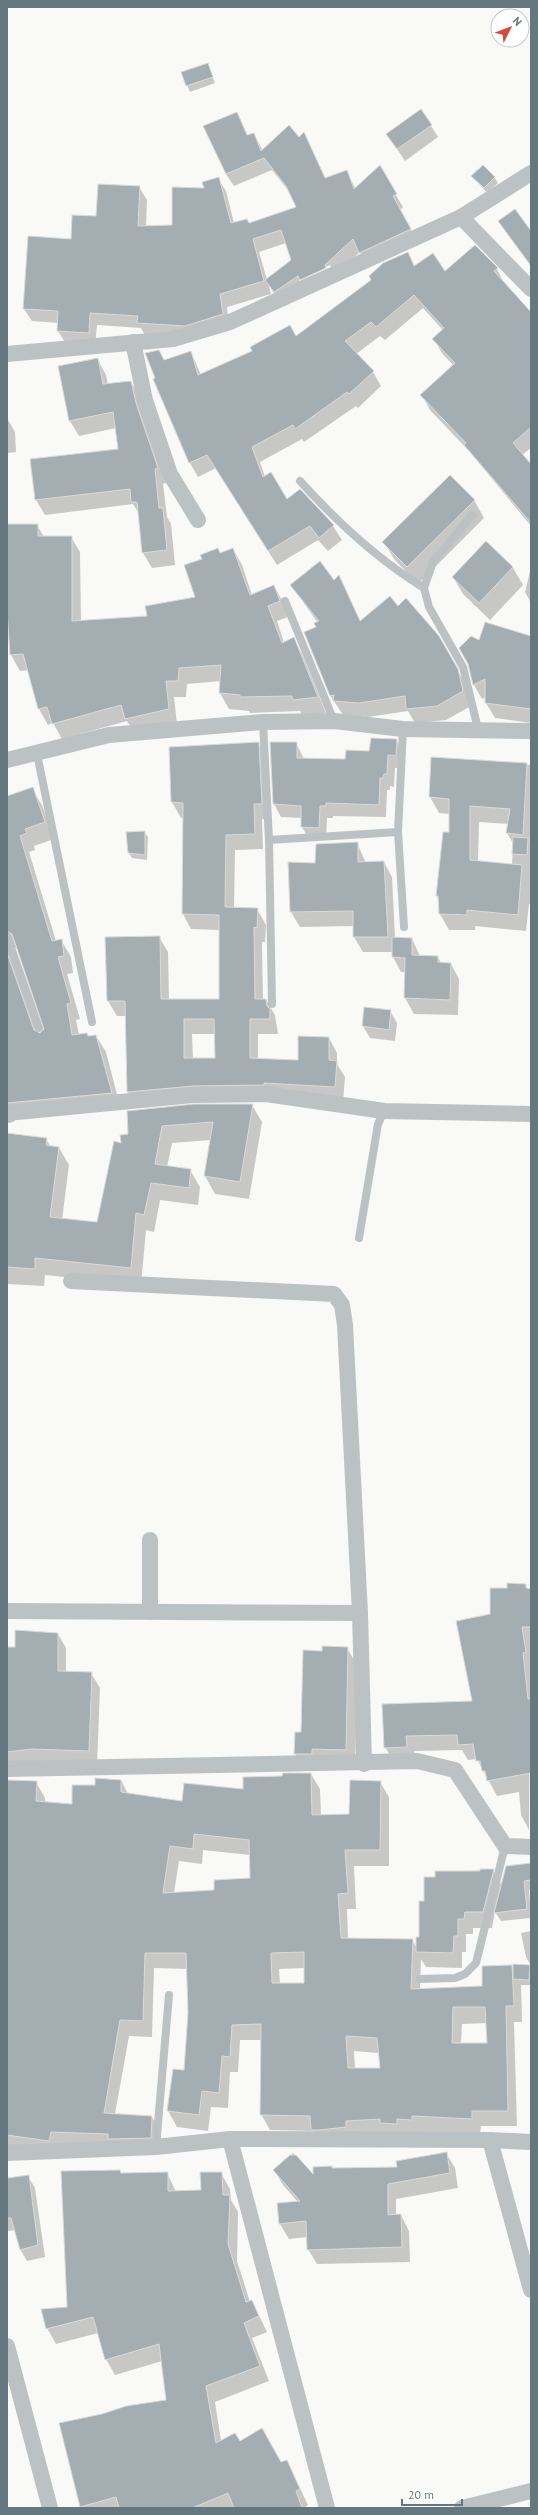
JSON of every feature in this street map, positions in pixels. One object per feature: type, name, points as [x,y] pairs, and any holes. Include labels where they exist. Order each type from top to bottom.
[{"type":"street","points":[[7,354],[173,339],[230,322],[461,217],[531,173]]},
{"type":"street","points":[[461,217],[531,289]]},
{"type":"street","points":[[133,342],[145,400],[170,474],[198,520]]},
{"type":"street","points":[[7,760],[37,754],[109,735],[263,722],[334,721],[403,729],[531,731]]},
{"type":"street","points":[[7,1112],[193,1095],[266,1094],[384,1111],[531,1114]]},
{"type":"street","points":[[71,1281],[334,1294],[342,1305],[346,1325],[360,1613],[364,1764]]},
{"type":"street","points":[[150,1540],[150,1612]]},
{"type":"street","points":[[7,1611],[360,1613]]},
{"type":"street","points":[[7,1769],[364,1764],[417,1761],[455,1770],[505,1846],[531,1846]]},
{"type":"street","points":[[230,2138],[327,2508]]},
{"type":"street","points":[[7,2153],[156,2147],[230,2138],[490,2140],[531,2142]]},
{"type":"street","points":[[490,2140],[531,2290]]},
{"type":"street","points":[[7,2346],[50,2508]]},
{"type":"street","points":[[462,2508],[531,2491]]},
{"type":"lane","points":[[300,481],[328,512],[376,554],[424,588]]},
{"type":"lane","points":[[472,515],[433,562],[424,588],[429,607],[463,668],[478,729]]},
{"type":"lane","points":[[285,601],[334,721]]},
{"type":"lane","points":[[263,722],[269,840],[272,1004]]},
{"type":"lane","points":[[403,729],[398,832],[404,927]]},
{"type":"lane","points":[[37,754],[92,1022]]},
{"type":"lane","points":[[269,840],[398,832]]},
{"type":"lane","points":[[7,936],[39,1028]]},
{"type":"lane","points":[[359,1238],[378,1124],[384,1111]]},
{"type":"lane","points":[[420,1979],[455,1978],[465,1974],[476,1963],[505,1846]]},
{"type":"lane","points":[[156,2147],[169,1996]]},
{"type":"building","points":[[208,63],[213,77],[186,86],[181,72]]},
{"type":"building","points":[[421,109],[432,125],[397,149],[386,134]]},
{"type":"building","points":[[237,112],[247,135],[254,133],[261,151],[289,125],[299,137],[304,132],[325,178],[347,170],[354,189],[380,165],[397,194],[393,196],[411,229],[359,253],[353,239],[325,265],[326,268],[300,280],[298,276],[274,292],[265,280],[291,260],[281,230],[253,239],[264,281],[220,294],[223,314],[185,326],[137,323],[138,316],[90,313],[89,333],[57,331],[58,311],[23,309],[28,236],[71,239],[72,215],[96,216],[98,184],[140,186],[138,226],[172,225],[172,187],[204,188],[202,182],[219,177],[231,223],[247,219],[249,223],[296,207],[286,186],[264,158],[226,174],[203,126]]},
{"type":"building","points":[[483,165],[495,177],[484,188],[471,176]]},
{"type":"building","points":[[515,209],[531,231],[531,266],[498,221]]},
{"type":"building","points":[[475,245],[498,268],[494,271],[531,312],[531,427],[513,443],[531,464],[531,523],[464,445],[466,443],[420,395],[455,363],[432,339],[444,328],[414,295],[376,327],[371,322],[345,341],[374,371],[349,394],[347,392],[295,429],[293,425],[252,447],[263,477],[271,472],[287,499],[300,489],[334,525],[319,538],[310,526],[268,551],[207,455],[189,463],[153,379],[155,378],[145,353],[159,350],[164,360],[191,351],[198,375],[252,351],[250,347],[290,325],[296,336],[371,280],[369,276],[383,263],[408,252],[414,266],[433,253],[445,271]]},
{"type":"building","points":[[98,358],[103,384],[131,381],[136,403],[158,468],[155,469],[159,508],[163,508],[167,550],[142,553],[137,502],[131,502],[130,489],[35,500],[30,459],[118,449],[113,412],[69,421],[58,366]]},
{"type":"building","points":[[450,475],[475,500],[407,567],[382,542]]},
{"type":"building","points":[[7,524],[38,524],[38,536],[72,536],[72,621],[147,616],[145,606],[195,597],[184,565],[202,559],[200,555],[218,548],[220,553],[233,548],[250,595],[274,585],[280,601],[268,606],[282,643],[294,637],[318,697],[293,700],[292,696],[240,697],[240,695],[219,693],[221,665],[179,668],[178,681],[166,681],[169,709],[125,719],[121,705],[52,724],[47,707],[38,709],[23,654],[10,655],[7,611]]},
{"type":"building","points":[[486,541],[513,567],[479,603],[452,577]]},
{"type":"building","points":[[320,561],[334,580],[339,575],[360,621],[390,596],[398,606],[406,598],[439,636],[458,669],[463,691],[437,706],[406,709],[405,696],[359,703],[333,701],[334,695],[330,696],[304,632],[316,627],[314,623],[319,621],[290,585]]},
{"type":"building","points":[[485,622],[531,636],[531,709],[485,703],[485,679],[473,685],[468,664],[459,648],[471,636],[479,640]]},
{"type":"building","points":[[371,738],[397,739],[396,756],[388,755],[387,774],[384,774],[383,778],[380,778],[379,805],[326,803],[326,806],[320,806],[319,828],[301,827],[301,806],[273,804],[270,742],[297,742],[297,758],[345,759],[346,750],[369,751]]},
{"type":"building","points":[[259,742],[262,804],[254,804],[255,834],[226,835],[225,907],[258,908],[257,928],[254,927],[255,999],[266,999],[267,1006],[270,1009],[270,1019],[250,1019],[250,1058],[298,1060],[298,1036],[329,1037],[329,1060],[337,1061],[335,1087],[264,1083],[264,1085],[193,1086],[127,1092],[125,1001],[107,1001],[105,937],[160,936],[161,999],[219,999],[219,915],[182,914],[183,803],[171,802],[169,747]],"holes":[[[184,1019],[214,1019],[215,1058],[184,1058]]]},
{"type":"building","points":[[431,757],[527,763],[523,835],[506,833],[510,809],[470,806],[470,860],[522,865],[518,915],[467,910],[467,915],[439,914],[438,896],[436,896],[443,832],[449,832],[449,799],[429,797]]},
{"type":"building","points":[[33,787],[45,822],[25,829],[27,833],[20,836],[52,941],[62,939],[64,956],[58,957],[71,1003],[67,1004],[72,1035],[87,1033],[88,1036],[96,1035],[112,1093],[7,1103],[7,953],[34,1030],[40,1033],[44,1029],[12,934],[7,931],[7,796]]},
{"type":"building","points":[[145,831],[145,855],[128,853],[126,832]]},
{"type":"building","points":[[513,837],[528,838],[527,855],[512,854]]},
{"type":"building","points":[[358,842],[358,862],[384,861],[388,937],[353,937],[353,911],[290,912],[288,862],[315,863],[316,844]]},
{"type":"building","points":[[392,937],[412,938],[412,955],[438,956],[438,962],[451,963],[450,1000],[404,998],[405,958],[392,957]]},
{"type":"building","points":[[364,1007],[391,1010],[389,1030],[362,1026]]},
{"type":"building","points":[[194,1104],[253,1104],[240,1182],[204,1176],[213,1122],[162,1126],[155,1164],[191,1169],[189,1188],[151,1183],[144,1215],[136,1213],[131,1268],[35,1258],[35,1269],[7,1267],[7,1133],[47,1138],[46,1145],[59,1147],[50,1217],[97,1222],[114,1141],[121,1143],[120,1135],[128,1134],[127,1111]]},
{"type":"building","points":[[507,1583],[526,1584],[526,1588],[531,1589],[531,1627],[522,1627],[526,1652],[523,1653],[528,1699],[531,1699],[531,1773],[487,1781],[485,1771],[482,1771],[480,1761],[476,1761],[473,1744],[458,1745],[457,1735],[406,1736],[407,1747],[384,1748],[382,1704],[472,1701],[456,1621],[490,1614],[490,1588],[507,1588]]},
{"type":"building","points":[[15,1630],[58,1633],[58,1671],[92,1672],[89,1751],[32,1749],[7,1752],[7,1647],[15,1647]]},
{"type":"building","points":[[322,1646],[348,1647],[346,1750],[312,1749],[312,1754],[294,1754],[295,1732],[301,1732],[303,1650],[322,1651]]},
{"type":"building","points":[[283,1773],[311,1773],[312,1815],[349,1814],[350,1780],[381,1781],[380,1850],[345,1850],[348,1893],[338,1894],[341,1938],[413,1939],[411,1989],[482,1986],[482,1966],[512,1965],[514,2006],[506,2006],[508,2111],[472,2111],[472,2119],[412,2116],[412,2120],[397,2119],[397,2124],[380,2123],[380,2119],[346,2121],[346,2127],[319,2130],[311,2130],[310,2116],[260,2115],[261,2024],[232,2025],[230,2057],[222,2056],[219,2093],[202,2091],[199,2115],[167,2111],[173,2069],[184,2070],[188,2013],[186,1953],[145,1953],[143,2021],[120,2020],[104,2113],[152,2116],[151,2138],[108,2139],[108,2134],[51,2132],[49,2141],[7,2135],[7,1780],[37,1781],[36,1801],[72,1804],[72,1785],[95,1785],[95,1778],[121,1780],[121,1792],[182,1801],[184,1783],[243,1789],[243,1777],[282,1776]],"holes":[[[194,1834],[249,1840],[250,1878],[214,1880],[214,1890],[163,1893],[170,1846],[193,1849]],[[304,1952],[304,1983],[272,1983],[271,1953]],[[453,2007],[485,2007],[487,2043],[452,2043]],[[346,2036],[377,2038],[380,2068],[348,2068]]]},
{"type":"building","points":[[531,1863],[531,1880],[524,1881],[527,1909],[494,1913],[506,1866]]},
{"type":"building","points":[[480,1869],[494,1869],[483,1912],[465,1912],[464,1919],[458,1919],[458,1936],[454,1936],[453,1953],[416,1952],[416,1937],[419,1937],[419,1901],[424,1901],[424,1877],[435,1877],[435,1871],[480,1871]]},
{"type":"building","points":[[513,1964],[530,1965],[529,1980],[513,1979]]},
{"type":"building","points":[[447,2152],[450,2173],[388,2184],[388,2215],[401,2214],[402,2247],[307,2250],[306,2221],[279,2224],[277,2203],[300,2201],[273,2170],[290,2155],[296,2155],[313,2174],[313,2167],[397,2167],[396,2161]]},
{"type":"building","points":[[120,2170],[121,2173],[168,2172],[168,2191],[201,2190],[200,2172],[222,2172],[223,2195],[230,2195],[228,2244],[246,2302],[252,2300],[259,2316],[244,2323],[260,2366],[206,2386],[216,2443],[235,2433],[240,2441],[262,2428],[281,2462],[287,2460],[300,2489],[296,2491],[302,2508],[234,2508],[228,2493],[192,2508],[119,2508],[116,2497],[80,2507],[59,2423],[102,2414],[126,2406],[166,2400],[159,2344],[105,2360],[93,2317],[46,2329],[41,2309],[67,2307],[61,2171]]},
{"type":"building","points":[[29,2175],[38,2245],[20,2250],[11,2218],[7,2218],[7,2178]]}]
